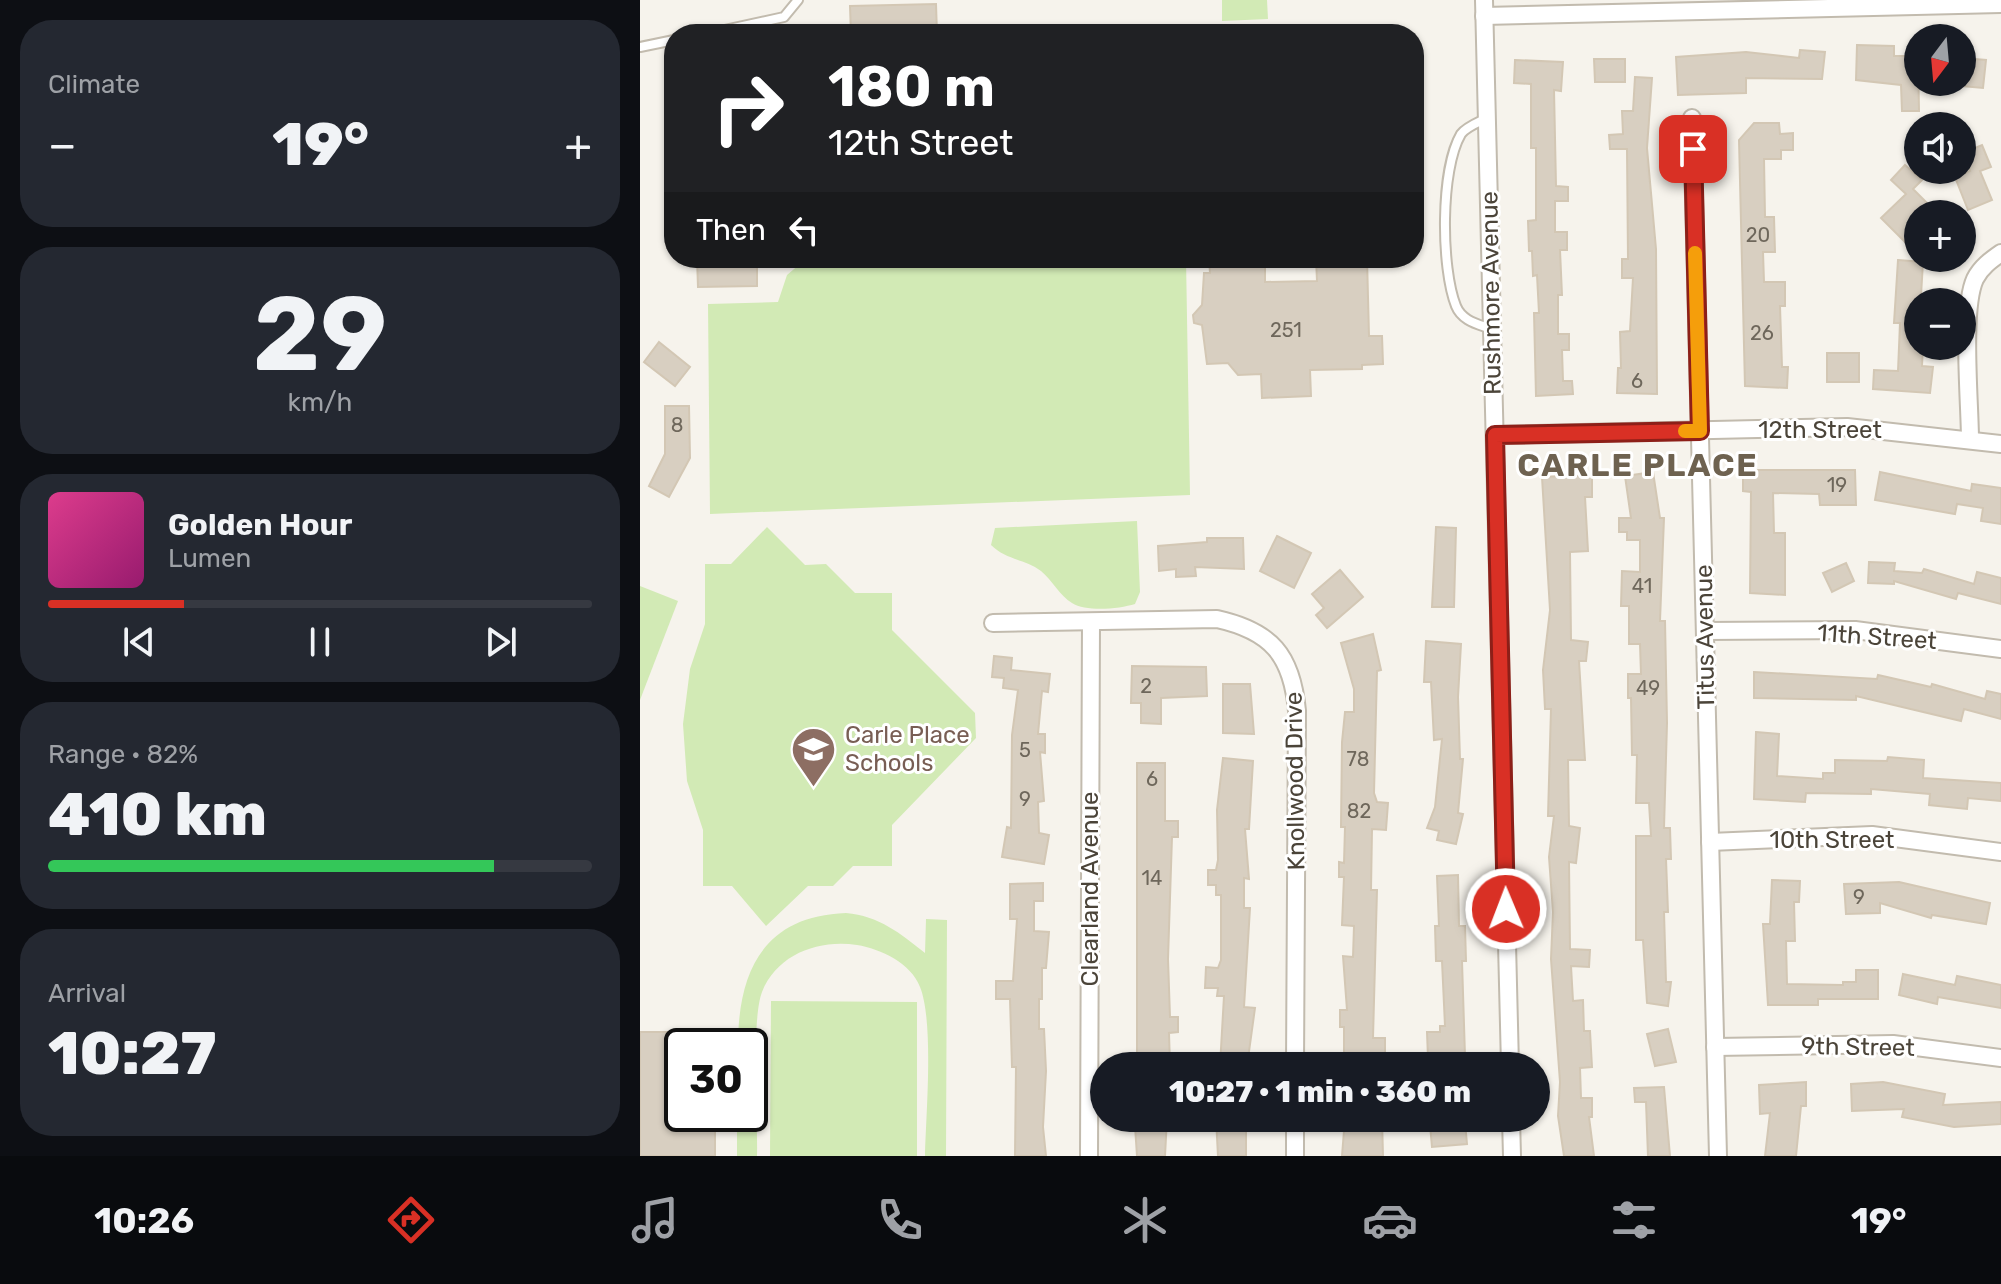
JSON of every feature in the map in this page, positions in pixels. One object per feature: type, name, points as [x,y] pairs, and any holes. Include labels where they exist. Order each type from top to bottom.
[{"type":"street","points":[[1484,8],[2001,4]]},
{"type":"street","name":"Rushmore Avenue","points":[[1484,8],[1510,1052]]},
{"type":"street","name":"Titus Avenue","points":[[1692,118],[1718,1156]]},
{"type":"street","points":[[1970,440],[1969,306],[1974,280],[1984,266],[2001,253]]},
{"type":"street","name":"12th Street","points":[[1495,435],[1861,428],[2001,444]]},
{"type":"street","name":"Knollwood Drive","points":[[993,623],[1217,619],[1265,637],[1289,667],[1297,711],[1295,1052]]},
{"type":"street","name":"Clearland Avenue","points":[[1089,1156],[1091,622]]},
{"type":"street","name":"11th Street","points":[[1705,631],[1855,630],[2001,649]]},
{"type":"street","name":"10th Street","points":[[1710,842],[1872,835],[2001,852]]},
{"type":"street","name":"9th Street","points":[[1715,1047],[1893,1044],[2001,1058]]},
{"type":"street","points":[[1295,1132],[1295,1156]]},
{"type":"street","points":[[1511,1132],[1512,1156]]},
{"type":"lane","points":[[752,24],[784,17],[798,0]]},
{"type":"lane","points":[[640,47],[664,42]]},
{"type":"lane","points":[[1487,118],[1462,132],[1452,158],[1446,228],[1457,308],[1468,321],[1492,329]]},
{"type":"green space","points":[[1222,0],[1267,0],[1268,19],[1222,21]]},
{"type":"green space","points":[[795,268],[1186,268],[1190,495],[710,514],[708,304],[778,302],[787,275]]},
{"type":"green space","points":[[1137,521],[1140,592],[1135,604],[1120,607],[1094,609],[1078,606],[1041,571],[1003,554],[991,545],[995,528]]},
{"type":"green space","points":[[767,527],[805,565],[826,564],[855,593],[892,593],[892,630],[975,713],[976,738],[892,825],[892,866],[853,866],[833,886],[808,886],[766,926],[732,886],[703,886],[703,830],[687,781],[683,724],[690,669],[705,624],[705,564],[731,564]]},
{"type":"green space","points":[[640,586],[678,601],[640,700]]},
{"type":"green space","points":[[846,913],[869,918],[898,932],[925,953],[926,919],[947,920],[946,1156],[925,1156],[928,1045],[924,1002],[916,978],[894,958],[866,947],[843,944],[828,944],[801,952],[778,968],[769,979],[762,992],[757,1028],[739,1028],[743,994],[750,972],[761,953],[775,937],[794,925]]},
{"type":"green space","points":[[771,1001],[917,1002],[917,1156],[770,1156]]},
{"type":"green space","points":[[737,1132],[757,1132],[757,1156],[737,1156]]},
{"type":"building","points":[[936,4],[937,24],[851,24],[850,6]]},
{"type":"building","points":[[1857,45],[1894,46],[1894,56],[1904,56],[1904,96],[1919,96],[1919,111],[1902,111],[1901,85],[1856,80]]},
{"type":"building","points":[[1800,50],[1825,52],[1822,79],[1746,78],[1746,93],[1678,95],[1676,57],[1746,52],[1799,58]]},
{"type":"building","points":[[1594,59],[1625,59],[1625,82],[1595,82]]},
{"type":"building","points":[[1976,59],[1986,60],[1983,88],[1976,87]]},
{"type":"building","points":[[1515,60],[1563,62],[1561,91],[1554,90],[1556,186],[1568,187],[1568,201],[1555,201],[1555,232],[1567,232],[1567,250],[1560,250],[1562,295],[1558,295],[1558,334],[1569,334],[1569,350],[1562,350],[1563,381],[1572,381],[1573,394],[1536,396],[1534,313],[1539,313],[1537,275],[1533,276],[1532,251],[1529,251],[1528,221],[1536,220],[1536,148],[1531,148],[1531,84],[1514,83]]},
{"type":"building","points":[[1635,77],[1652,78],[1647,148],[1656,249],[1657,394],[1617,393],[1618,368],[1621,368],[1620,332],[1630,331],[1633,278],[1622,278],[1622,259],[1628,259],[1627,149],[1610,149],[1609,135],[1623,134],[1622,111],[1633,111]]},
{"type":"building","points":[[1754,123],[1779,123],[1780,134],[1793,133],[1793,150],[1781,150],[1781,159],[1764,159],[1765,217],[1774,217],[1775,252],[1763,252],[1764,282],[1785,282],[1785,306],[1780,306],[1782,367],[1788,367],[1787,388],[1745,386],[1739,140]]},
{"type":"building","points":[[1982,145],[1991,167],[1980,171],[1992,200],[1976,207],[1976,200],[1964,200],[1958,184],[1976,184],[1976,148]]},
{"type":"building","points":[[1904,166],[1904,184],[1918,184],[1913,189],[1924,200],[1904,200],[1904,241],[1881,218],[1906,194],[1891,180]]},
{"type":"building","points":[[1898,260],[1904,260],[1904,272],[1922,272],[1921,288],[1904,288],[1904,360],[1922,360],[1922,366],[1933,367],[1930,393],[1873,389],[1874,370],[1898,371],[1900,323],[1894,323]]},
{"type":"building","points":[[697,268],[757,268],[757,286],[698,287]]},
{"type":"building","points":[[1210,268],[1265,268],[1265,282],[1317,281],[1316,268],[1367,268],[1369,336],[1382,336],[1383,364],[1362,365],[1362,369],[1310,370],[1311,396],[1262,398],[1261,374],[1238,375],[1228,363],[1207,364],[1202,325],[1194,323],[1193,315],[1202,305],[1204,273],[1210,273]]},
{"type":"building","points":[[659,342],[690,367],[675,386],[644,362]]},
{"type":"building","points":[[1827,353],[1859,353],[1859,382],[1827,382]]},
{"type":"building","points":[[665,406],[689,406],[690,458],[669,497],[649,486],[665,454]]},
{"type":"building","points":[[1743,470],[1855,470],[1856,505],[1820,505],[1819,494],[1773,493],[1774,533],[1785,533],[1785,595],[1750,593],[1751,492],[1743,491]]},
{"type":"building","points":[[1653,472],[1660,518],[1664,518],[1660,621],[1665,621],[1667,723],[1664,828],[1670,828],[1671,859],[1666,859],[1668,912],[1664,912],[1666,982],[1671,982],[1668,1006],[1647,1003],[1643,940],[1636,940],[1636,836],[1651,836],[1649,803],[1636,803],[1637,755],[1632,755],[1631,698],[1628,698],[1628,674],[1641,674],[1640,644],[1629,644],[1629,606],[1621,606],[1622,571],[1640,572],[1640,540],[1627,540],[1627,532],[1619,532],[1619,518],[1631,518],[1625,476]]},
{"type":"building","points":[[1880,472],[1971,491],[1972,484],[2001,488],[2001,524],[1981,521],[1983,508],[1957,504],[1955,514],[1875,500]]},
{"type":"building","points":[[1592,475],[1592,497],[1585,497],[1588,551],[1570,552],[1571,640],[1588,642],[1586,661],[1579,661],[1585,760],[1568,760],[1569,826],[1580,828],[1576,863],[1569,862],[1570,949],[1590,950],[1589,967],[1571,966],[1573,1001],[1583,1000],[1584,1031],[1590,1031],[1592,1067],[1580,1068],[1581,1098],[1592,1098],[1592,1117],[1589,1117],[1594,1156],[1564,1156],[1558,1116],[1560,1082],[1551,959],[1553,912],[1549,857],[1554,816],[1548,816],[1551,709],[1545,709],[1543,670],[1550,610],[1542,477]]},
{"type":"building","points":[[1436,527],[1456,528],[1454,607],[1432,607]]},
{"type":"building","points":[[1277,536],[1311,553],[1294,588],[1260,571]]},
{"type":"building","points":[[1207,538],[1243,538],[1244,569],[1195,567],[1196,576],[1176,577],[1176,569],[1159,571],[1158,546],[1207,542]]},
{"type":"building","points":[[1869,562],[1895,563],[1894,571],[1922,573],[1924,569],[1974,584],[1977,572],[2001,578],[2001,604],[1958,593],[1956,599],[1894,581],[1894,584],[1868,583]]},
{"type":"building","points":[[1846,563],[1854,581],[1832,592],[1823,573]]},
{"type":"building","points":[[1340,570],[1363,597],[1327,628],[1316,615],[1324,608],[1312,594]]},
{"type":"building","points":[[1373,634],[1381,670],[1377,671],[1374,793],[1377,802],[1388,803],[1386,830],[1372,829],[1371,890],[1377,890],[1373,1038],[1385,1038],[1385,1052],[1344,1052],[1344,1027],[1340,1027],[1340,1010],[1347,1010],[1343,956],[1353,957],[1354,926],[1342,925],[1344,877],[1339,877],[1339,862],[1344,863],[1345,827],[1341,827],[1342,742],[1345,712],[1354,712],[1354,689],[1341,643]]},
{"type":"building","points":[[1426,641],[1461,644],[1458,697],[1460,759],[1463,759],[1458,813],[1463,814],[1456,844],[1437,840],[1439,831],[1427,828],[1435,807],[1442,739],[1434,740],[1431,682],[1424,682]]},
{"type":"building","points":[[994,656],[1012,658],[1011,670],[1050,674],[1048,692],[1042,691],[1038,734],[1045,734],[1045,753],[1040,752],[1044,801],[1038,802],[1039,833],[1049,835],[1044,864],[1002,857],[1007,827],[1011,828],[1012,735],[1018,690],[1003,688],[1004,678],[992,677]]},
{"type":"building","points":[[1132,666],[1206,667],[1207,696],[1161,698],[1161,724],[1141,723],[1141,703],[1131,703]]},
{"type":"building","points":[[1754,672],[1877,679],[1878,675],[1931,687],[1932,684],[1985,699],[1987,691],[2001,694],[2001,719],[1964,709],[1961,721],[1856,696],[1856,700],[1754,698]]},
{"type":"building","points":[[1223,684],[1250,684],[1254,734],[1223,733]]},
{"type":"building","points":[[1756,732],[1779,734],[1777,776],[1823,779],[1823,773],[1835,773],[1835,760],[1887,761],[1888,757],[1924,760],[1923,778],[2001,783],[2001,801],[1968,798],[1967,809],[1929,805],[1930,794],[1871,789],[1871,794],[1806,793],[1805,802],[1754,799]]},
{"type":"building","points":[[1223,758],[1253,761],[1249,829],[1245,829],[1249,879],[1244,878],[1244,908],[1250,908],[1244,1007],[1255,1008],[1249,1052],[1221,1052],[1224,996],[1217,996],[1218,988],[1205,988],[1206,967],[1218,968],[1221,960],[1221,895],[1216,895],[1216,885],[1208,885],[1208,870],[1216,870],[1218,860],[1217,810]]},
{"type":"building","points":[[1137,763],[1165,763],[1165,821],[1178,821],[1178,837],[1172,837],[1168,959],[1170,1017],[1178,1017],[1178,1032],[1169,1033],[1170,1052],[1137,1052]]},
{"type":"building","points":[[1458,875],[1459,926],[1465,926],[1466,961],[1462,961],[1465,1052],[1428,1052],[1427,1032],[1440,1032],[1440,1026],[1445,1026],[1442,961],[1436,961],[1435,926],[1439,926],[1437,876]]},
{"type":"building","points":[[1772,880],[1800,881],[1799,902],[1794,902],[1795,941],[1786,941],[1787,984],[1843,985],[1843,982],[1856,982],[1856,970],[1878,970],[1878,999],[1818,999],[1818,1005],[1768,1005],[1763,924],[1770,924]]},
{"type":"building","points":[[1899,882],[1990,903],[1986,924],[1932,915],[1931,918],[1880,903],[1880,913],[1846,914],[1844,884]]},
{"type":"building","points":[[1043,883],[1043,901],[1034,901],[1034,931],[1049,932],[1046,968],[1042,968],[1042,999],[1039,999],[1039,1029],[1044,1029],[1046,1071],[1043,1127],[1046,1156],[1015,1156],[1016,1067],[1012,1067],[1010,999],[996,999],[996,981],[1013,981],[1017,919],[1010,919],[1010,884]]},
{"type":"building","points":[[1903,974],[1955,985],[1957,976],[2001,985],[2001,1008],[1938,997],[1937,1004],[1899,995]]},
{"type":"building","points":[[1668,1029],[1676,1062],[1655,1066],[1647,1034]]},
{"type":"building","points":[[640,1032],[664,1032],[664,1132],[715,1132],[715,1156],[640,1156]]},
{"type":"building","points":[[1806,1082],[1806,1106],[1801,1106],[1796,1156],[1765,1156],[1770,1113],[1760,1114],[1759,1085]]},
{"type":"building","points":[[1883,1082],[1945,1094],[1943,1105],[2001,1102],[2001,1124],[1954,1127],[1902,1117],[1904,1109],[1852,1111],[1851,1084]]},
{"type":"building","points":[[1664,1087],[1670,1156],[1648,1156],[1646,1102],[1635,1102],[1634,1088]]},
{"type":"building","points":[[1135,1132],[1166,1132],[1165,1156],[1137,1156]]},
{"type":"building","points":[[1217,1132],[1246,1132],[1246,1156],[1218,1156]]},
{"type":"building","points":[[1344,1132],[1382,1132],[1383,1156],[1342,1156]]},
{"type":"building","points":[[1431,1132],[1466,1132],[1467,1144],[1432,1147]]},
{"type":"slow traffic","points":[[1685,431],[1700,431],[1695,253]]},
{"type":"place","name":"Carle Place Schools","points":[[814,788]]},
{"type":"district","name":"CARLE PLACE","points":[[1638,465]]},
{"type":"route","points":[[1506,909],[1495,435],[1700,431],[1693,149]]}]
